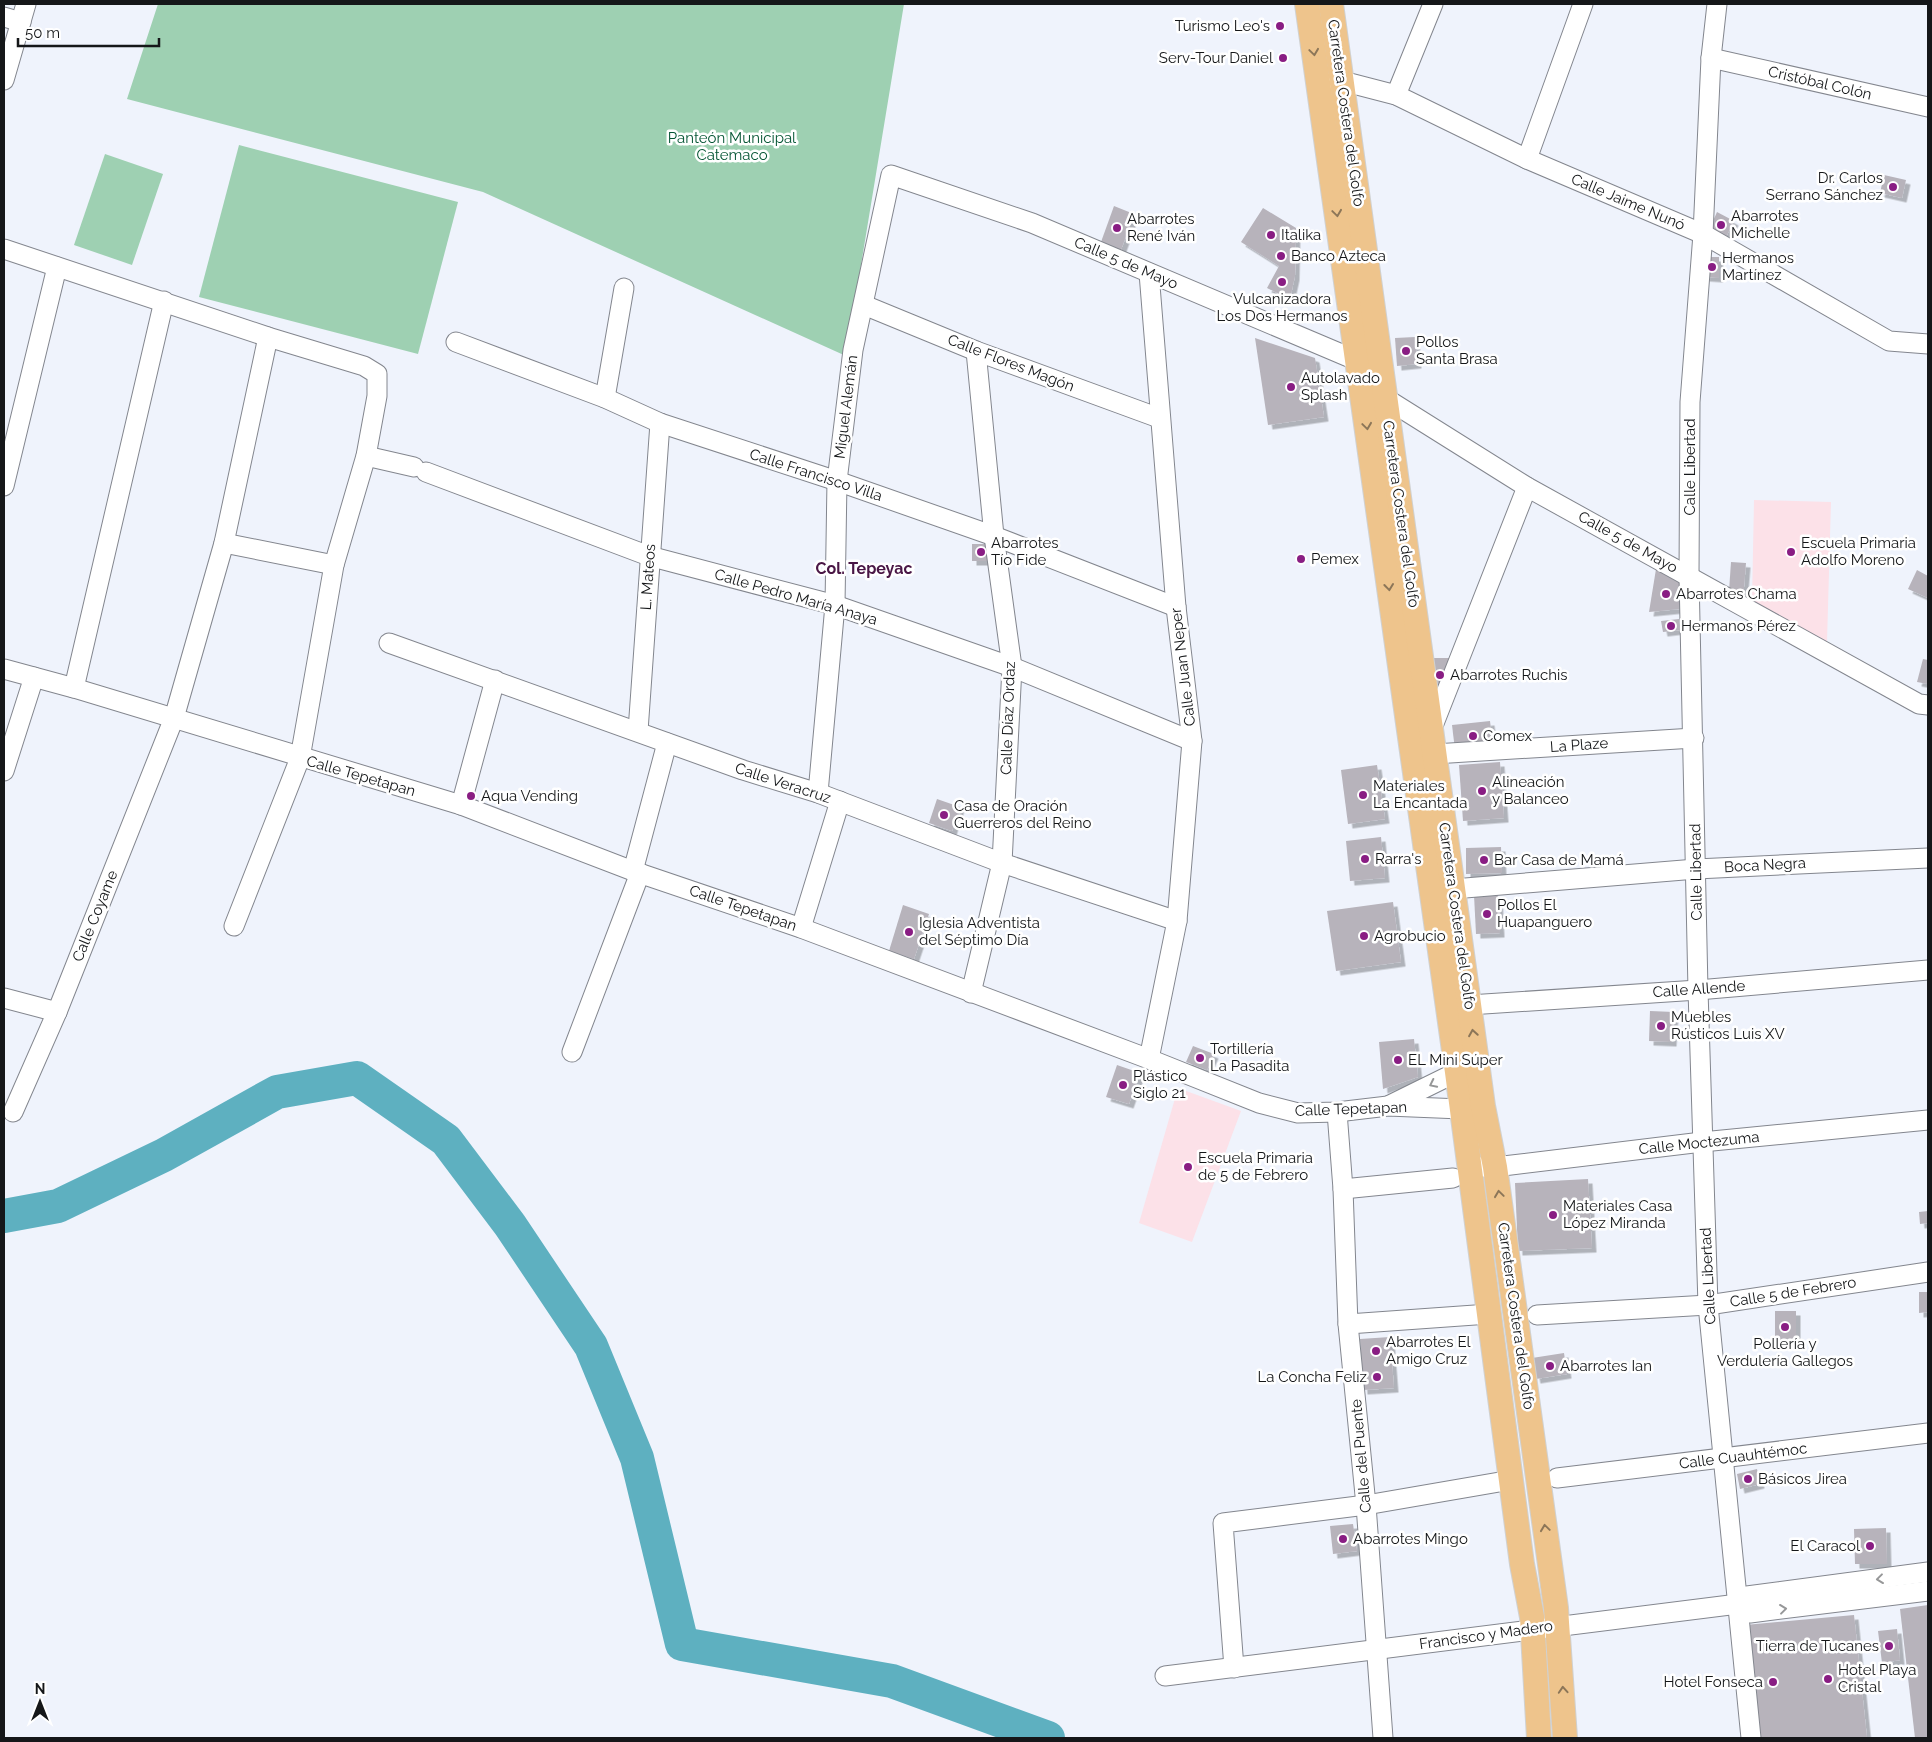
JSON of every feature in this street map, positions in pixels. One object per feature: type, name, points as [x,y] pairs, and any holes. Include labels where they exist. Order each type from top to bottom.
[{"type":"main road","name":"Carretera Costera del Golfo","points":[[1307,4],[1358,361],[1401,686],[1468,1071],[1472,1108],[1495,1167],[1558,1625],[1564,1692],[1565,1738]]},
{"type":"main road","name":"Carretera Costera del Golfo","points":[[1331,4],[1469,1005],[1468,1071]]},
{"type":"main road","name":"Carretera Costera del Golfo","points":[[1472,1108],[1461,1173],[1480,1241],[1532,1628],[1539,1738]]},
{"type":"street","points":[[4,80],[12,19],[26,4]]},
{"type":"street","points":[[1396,95],[1433,4]]},
{"type":"street","points":[[1526,158],[1583,4]]},
{"type":"street","name":"Calle Libertad","points":[[1717,4],[1711,58],[1703,234],[1690,402],[1689,576],[1698,990],[1708,1305],[1751,1738]]},
{"type":"street","name":"Cristóbal Colón","points":[[1711,58],[1928,108]]},
{"type":"street","name":"Calle Jaime Nunó","points":[[1319,85],[1342,81],[1396,95],[1526,158],[1703,234],[1889,341],[1928,344]]},
{"type":"street","name":"Calle 5 de Mayo","points":[[891,174],[1032,223],[1358,361]]},
{"type":"street","name":"Miguel Alemán","points":[[818,793],[836,605],[837,481],[853,350],[891,174]]},
{"type":"street","points":[[4,249],[268,337],[364,366],[377,374],[377,396],[366,456],[334,565],[300,758],[234,926]]},
{"type":"street","points":[[4,486],[57,267]]},
{"type":"street","name":"Calle Juan Neper","points":[[1149,272],[1159,418],[1176,607],[1192,741],[1176,921],[1149,1059]]},
{"type":"street","points":[[605,398],[624,288]]},
{"type":"street","points":[[74,688],[164,301]]},
{"type":"street","name":"Calle Flores Magón","points":[[864,305],[976,351],[1159,418]]},
{"type":"street","name":"Calle Coyame","points":[[12,1112],[57,1012],[174,718],[224,543],[268,337]]},
{"type":"street","name":"Calle Francisco Villa","points":[[456,342],[605,398],[660,424],[837,481],[994,536],[1176,607]]},
{"type":"street","name":"Calle Díaz Ordaz","points":[[972,993],[1002,863],[1012,667],[994,536],[976,351]]},
{"type":"street","name":"Calle 5 de Mayo","points":[[1385,398],[1526,487],[1919,704],[1928,705]]},
{"type":"street","name":"L. Mateos","points":[[638,731],[649,556],[660,424]]},
{"type":"street","name":"Calle Pedro María Anaya","points":[[366,456],[420,469],[649,556],[836,605],[1012,667],[1192,741]]},
{"type":"street","points":[[1432,744],[1526,487]]},
{"type":"street","points":[[224,543],[334,565]]},
{"type":"street","name":"Calle Veracruz","points":[[390,643],[743,770],[818,793],[1002,863],[1176,921]]},
{"type":"street","name":"Calle Tepetapan","points":[[4,669],[74,688],[300,758],[462,805],[636,872],[801,928],[1149,1059],[1259,1103],[1298,1113],[1337,1112],[1388,1106],[1472,1108]]},
{"type":"street","points":[[4,771],[34,678]]},
{"type":"street","points":[[462,805],[495,680]]},
{"type":"street","name":"La Plaze","points":[[1432,744],[1694,738]]},
{"type":"street","points":[[572,1052],[636,872],[667,743]]},
{"type":"street","points":[[801,928],[840,802]]},
{"type":"street","name":"Boca Negra","points":[[1453,890],[1696,869],[1928,858]]},
{"type":"street","name":"Calle Allende","points":[[1469,1005],[1698,990],[1928,970]]},
{"type":"street","points":[[4,998],[57,1012]]},
{"type":"street","points":[[1388,1106],[1468,1071]]},
{"type":"street","name":"Calle del Puente","points":[[1337,1112],[1343,1190],[1348,1324],[1366,1506],[1375,1651],[1383,1738]]},
{"type":"street","name":"Calle Moctezuma","points":[[1343,1190],[1495,1167],[1702,1142],[1928,1120]]},
{"type":"street","points":[[1480,1241],[1505,1240]]},
{"type":"street","name":"Calle 5 de Febrero","points":[[1537,1315],[1708,1305],[1928,1272]]},
{"type":"street","points":[[1348,1324],[1490,1314]]},
{"type":"street","name":"Calle Cuauhtémoc","points":[[1557,1478],[1928,1433]]},
{"type":"street","points":[[1234,1668],[1222,1523],[1242,1519],[1366,1506],[1511,1480]]},
{"type":"street","name":"Francisco y Madero","points":[[1166,1676],[1375,1651],[1532,1628],[1738,1604],[1747,1596],[1928,1572]]},
{"type":"street","name":"Francisco y Madero","points":[[1738,1604],[1750,1612],[1928,1591]]},
{"type":"shaded area","name":"Escuela Primaria Adolfo Moreno","points":[[1754,500],[1831,502],[1827,642],[1752,602]]},
{"type":"shaded area","name":"Escuela Primaria de 5 de Febrero","points":[[1178,1088],[1241,1111],[1192,1242],[1139,1223]]},
{"type":"green space","name":"Panteón Municipal Catemaco","points":[[158,4],[904,4],[846,356],[483,192],[127,99]]},
{"type":"green space","points":[[239,145],[458,202],[418,354],[199,297]]},
{"type":"green space","points":[[105,154],[163,174],[132,265],[74,245]]},
{"type":"building","name":"Dr. Carlos Serrano Sánchez","points":[[1884,175],[1906,180],[1902,198],[1880,193]]},
{"type":"building","name":"Abarrotes René Iván","points":[[1114,206],[1134,214],[1121,250],[1101,242]]},
{"type":"building","name":"Italika","points":[[1263,208],[1296,228],[1295,276],[1290,299],[1267,288],[1279,266],[1241,242]]},
{"type":"building","name":"Abarrotes Michelle","points":[[1717,212],[1734,221],[1726,237],[1709,230]]},
{"type":"building","name":"Hermanos Martínez","points":[[1706,257],[1719,257],[1719,278],[1705,277]]},
{"type":"building","name":"Pollos Santa Brasa","points":[[1415,337],[1417,364],[1397,366],[1395,338]]},
{"type":"building","name":"Autolavado Splash","points":[[1255,338],[1315,358],[1324,417],[1268,425]]},
{"type":"building","name":"Abarrotes Tío Fide","points":[[972,544],[990,544],[991,561],[972,561]]},
{"type":"building","points":[[1731,562],[1746,563],[1743,599],[1729,591]]},
{"type":"building","name":"Abarrotes Chama","points":[[1656,569],[1681,580],[1680,609],[1649,612]]},
{"type":"building","points":[[1917,570],[1928,576],[1928,598],[1908,589]]},
{"type":"building","name":"Hermanos Pérez","points":[[1679,619],[1680,630],[1663,632],[1661,621]]},
{"type":"building","name":"Abarrotes Ruchis","points":[[1430,658],[1456,658],[1443,693],[1429,692]]},
{"type":"building","points":[[1923,659],[1928,660],[1928,684],[1917,682]]},
{"type":"building","name":"Comex","points":[[1490,721],[1493,746],[1455,750],[1452,725]]},
{"type":"building","name":"Alineación y Balanceo","points":[[1500,762],[1504,818],[1463,821],[1459,765]]},
{"type":"building","name":"Materiales La Encantada","points":[[1377,765],[1385,819],[1348,824],[1341,770]]},
{"type":"building","name":"Casa de Oración Guerreros del Reino","points":[[937,799],[960,807],[952,831],[929,823]]},
{"type":"building","name":"Rarra's","points":[[1381,837],[1385,878],[1350,881],[1346,841]]},
{"type":"building","name":"Bar Casa de Mamá","points":[[1501,847],[1502,873],[1466,874],[1466,848]]},
{"type":"building","name":"Pollos El Huapanguero","points":[[1498,894],[1500,933],[1476,934],[1474,895]]},
{"type":"building","name":"Agrobucio","points":[[1393,902],[1401,962],[1336,971],[1327,911]]},
{"type":"building","name":"Iglesia Adventista del Séptimo Día","points":[[903,905],[929,914],[914,959],[889,951]]},
{"type":"building","name":"Muebles Rústicos Luis XV","points":[[1650,1011],[1674,1012],[1672,1042],[1649,1041]]},
{"type":"building","name":"EL Mini Súper","points":[[1414,1039],[1418,1077],[1383,1089],[1379,1042]]},
{"type":"building","name":"Tortillería La Pasadita","points":[[1193,1046],[1214,1054],[1207,1070],[1186,1062]]},
{"type":"building","name":"Plástico Siglo 21","points":[[1117,1065],[1140,1073],[1129,1104],[1106,1097]]},
{"type":"building","name":"Materiales Casa López Miranda","points":[[1588,1179],[1592,1248],[1518,1251],[1515,1183]]},
{"type":"building","points":[[1928,1211],[1928,1223],[1920,1224],[1919,1212]]},
{"type":"building","points":[[1919,1292],[1928,1292],[1928,1312],[1919,1313]]},
{"type":"building","name":"Pollería y Verdulería Gallegos","points":[[1775,1311],[1796,1311],[1796,1343],[1775,1342]]},
{"type":"building","points":[[1390,1337],[1394,1388],[1363,1390],[1360,1339]]},
{"type":"building","name":"Abarrotes Ian","points":[[1564,1353],[1567,1374],[1536,1379],[1532,1358]]},
{"type":"building","name":"Básicos Jirea","points":[[1757,1469],[1760,1484],[1740,1489],[1737,1474]]},
{"type":"building","name":"Abarrotes Mingo","points":[[1353,1524],[1357,1551],[1333,1554],[1330,1526]]},
{"type":"building","name":"El Caracol","points":[[1886,1528],[1887,1564],[1855,1564],[1854,1529]]},
{"type":"building","points":[[1928,1605],[1928,1738],[1915,1738],[1900,1609]]},
{"type":"building","name":"Hotel Playa Cristal","points":[[1854,1615],[1867,1738],[1757,1738],[1745,1625]]},
{"type":"building","name":"Tierra de Tucanes","points":[[1897,1629],[1900,1660],[1882,1663],[1878,1631]]},
{"type":"waterway","points":[[4,1216],[58,1206],[164,1155],[277,1092],[357,1078],[446,1140],[510,1225],[591,1346],[637,1458],[682,1644],[892,1681],[1048,1738]]},
{"type":"place","name":"Turismo Leo's","points":[[1280,26]]},
{"type":"place","name":"Serv-Tour Daniel","points":[[1283,58]]},
{"type":"place","name":"Dr. Carlos Serrano Sánchez","points":[[1893,187]]},
{"type":"place","name":"Abarrotes Michelle","points":[[1721,225]]},
{"type":"place","name":"Abarrotes René Iván","points":[[1117,228]]},
{"type":"place","name":"Italika","points":[[1271,235]]},
{"type":"place","name":"Banco Azteca","points":[[1281,256]]},
{"type":"place","name":"Hermanos Martínez","points":[[1712,267]]},
{"type":"place","name":"Vulcanizadora Los Dos Hermanos","points":[[1282,282]]},
{"type":"place","name":"Pollos Santa Brasa","points":[[1406,351]]},
{"type":"place","name":"Autolavado Splash","points":[[1291,387]]},
{"type":"place","name":"Abarrotes Tío Fide","points":[[981,552]]},
{"type":"place","name":"Escuela Primaria Adolfo Moreno","points":[[1791,552]]},
{"type":"place","name":"Pemex","points":[[1301,559]]},
{"type":"place","name":"Abarrotes Chama","points":[[1666,594]]},
{"type":"place","name":"Hermanos Pérez","points":[[1671,626]]},
{"type":"place","name":"Abarrotes Ruchis","points":[[1440,675]]},
{"type":"place","name":"Comex","points":[[1473,736]]},
{"type":"place","name":"Alineación y Balanceo","points":[[1482,791]]},
{"type":"place","name":"Materiales La Encantada","points":[[1363,795]]},
{"type":"place","name":"Aqua Vending","points":[[471,796]]},
{"type":"place","name":"Casa de Oración Guerreros del Reino","points":[[944,815]]},
{"type":"place","name":"Rarra's","points":[[1365,859]]},
{"type":"place","name":"Bar Casa de Mamá","points":[[1484,860]]},
{"type":"place","name":"Pollos El Huapanguero","points":[[1487,914]]},
{"type":"place","name":"Iglesia Adventista del Séptimo Día","points":[[909,932]]},
{"type":"place","name":"Agrobucio","points":[[1364,936]]},
{"type":"place","name":"Muebles Rústicos Luis XV","points":[[1661,1026]]},
{"type":"place","name":"Tortillería La Pasadita","points":[[1200,1058]]},
{"type":"place","name":"EL Mini Súper","points":[[1398,1060]]},
{"type":"place","name":"Plástico Siglo 21","points":[[1123,1085]]},
{"type":"place","name":"Escuela Primaria de 5 de Febrero","points":[[1188,1167]]},
{"type":"place","name":"Materiales Casa López Miranda","points":[[1553,1215]]},
{"type":"place","name":"Pollería y Verdulería Gallegos","points":[[1785,1327]]},
{"type":"place","name":"Abarrotes El Amigo Cruz","points":[[1376,1351]]},
{"type":"place","name":"Abarrotes Ian","points":[[1550,1366]]},
{"type":"place","name":"La Concha Feliz","points":[[1377,1377]]},
{"type":"place","name":"Básicos Jirea","points":[[1748,1479]]},
{"type":"place","name":"Abarrotes Mingo","points":[[1343,1539]]},
{"type":"place","name":"El Caracol","points":[[1870,1546]]},
{"type":"place","name":"Tierra de Tucanes","points":[[1889,1646]]},
{"type":"place","name":"Hotel Playa Cristal","points":[[1828,1679]]},
{"type":"place","name":"Hotel Fonseca","points":[[1773,1682]]},
{"type":"district","name":"Col. Tepeyac","points":[[864,568]]}]
